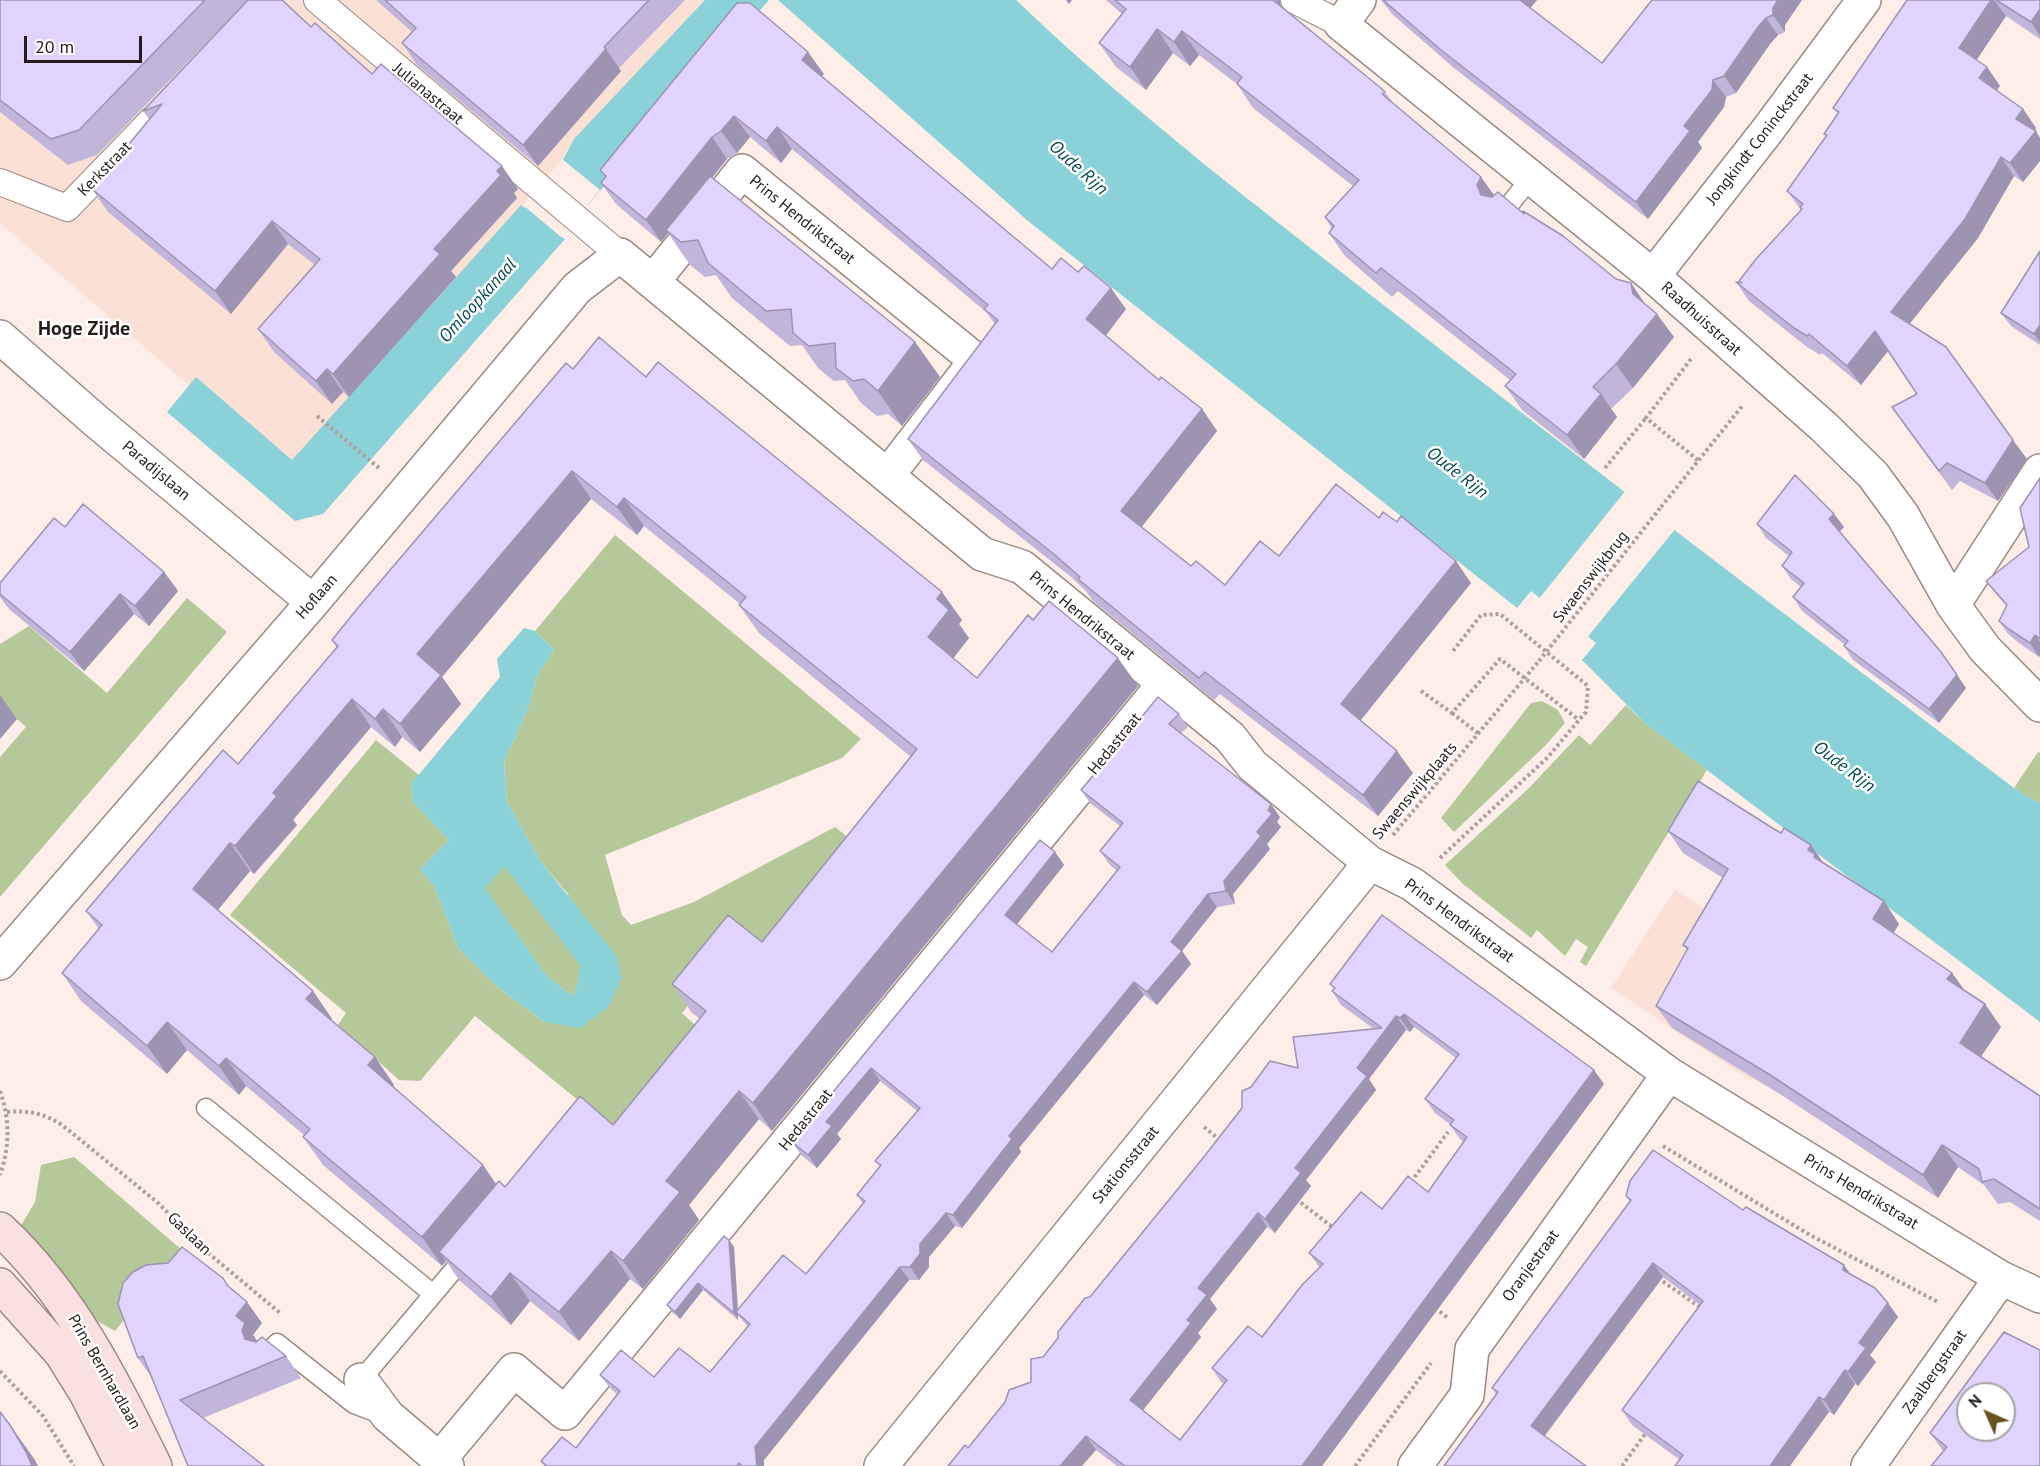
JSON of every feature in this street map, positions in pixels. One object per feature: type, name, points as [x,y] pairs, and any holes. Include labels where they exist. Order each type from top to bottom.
[{"type":"main road","name":"Prins Bernhardlaan","points":[[0,1229],[57,1293],[86,1334],[113,1380],[155,1466]]},
{"type":"main road","name":"Prins Bernhardlaan","points":[[0,1285],[61,1353],[86,1393],[123,1466]]},
{"type":"street","name":"Julianastraat","points":[[317,0],[583,223]]},
{"type":"street","name":"Raadhuisstraat","points":[[1294,0],[1350,12],[1531,178],[1653,276],[1824,427],[1873,474],[1903,516],[1953,605],[1985,650],[2036,695]]},
{"type":"street","name":"Jongkindt Coninckstraat","points":[[1653,276],[1767,131],[1864,0]]},
{"type":"street","name":"Kerkstraat","points":[[0,182],[68,208],[171,100]]},
{"type":"street","name":"Prins Hendrikstraat","points":[[654,280],[742,171],[968,354],[971,367],[888,475]]},
{"type":"street","name":"Prins Hendrikstraat","points":[[583,223],[982,554],[1022,567],[1230,737],[1252,765],[1370,863],[1412,884],[1584,1014],[1669,1074],[2001,1278],[2040,1296]]},
{"type":"street","name":"Hoflaan","points":[[0,981],[9,954],[313,602],[577,288],[620,255]]},
{"type":"street","name":"Paradijslaan","points":[[0,337],[96,422],[313,602]]},
{"type":"street","points":[[1953,605],[2040,471]]},
{"type":"street","name":"Hedastraat","points":[[443,1463],[514,1370],[565,1413],[1164,684]]},
{"type":"street","name":"Stationsstraat","points":[[881,1466],[1370,863]]},
{"type":"street","name":"Oranjestraat","points":[[1414,1466],[1467,1395],[1472,1349],[1669,1074]]},
{"type":"street","name":"Zaalbergstraat","points":[[1868,1466],[2001,1278]]},
{"type":"street","points":[[361,1380],[388,1416],[443,1463]]},
{"type":"lane","points":[[1505,210],[1531,178]]},
{"type":"lane","points":[[206,1108],[433,1294]]},
{"type":"lane","points":[[361,1380],[477,1242]]},
{"type":"lane","points":[[268,1353],[277,1343],[354,1404],[388,1416]]},
{"type":"path","points":[[1605,468],[1691,360]]},
{"type":"path","points":[[1646,418],[1699,461],[1765,377]]},
{"type":"path","points":[[318,416],[371,461]]},
{"type":"path","name":"Swaenswijkbrug","points":[[1539,661],[1699,461]]},
{"type":"path","points":[[1412,884],[1548,756],[1586,712],[1588,686],[1500,614],[1481,615],[1453,651]]},
{"type":"path","points":[[1452,713],[1500,659],[1579,720]]},
{"type":"path","name":"Swaenswijkplaats","points":[[1370,863],[1539,661]]},
{"type":"path","name":"Swaenswijkplaats","points":[[1421,691],[1479,734]]},
{"type":"path","points":[[0,1091],[8,1112],[8,1138],[0,1175]]},
{"type":"path","points":[[1175,1104],[1231,1148]]},
{"type":"path","name":"Gaslaan","points":[[8,1112],[26,1110],[49,1117],[62,1125],[157,1202],[207,1252],[288,1320]]},
{"type":"path","points":[[1631,1127],[1810,1235],[1972,1320]]},
{"type":"path","points":[[1409,1185],[1448,1132]]},
{"type":"path","points":[[1287,1192],[1343,1236]]},
{"type":"path","points":[[1652,1274],[1707,1313]]},
{"type":"path","points":[[1432,1305],[1478,1341]]},
{"type":"path","points":[[0,1371],[43,1416],[74,1466]]},
{"type":"path","points":[[1622,1466],[1650,1429]]},
{"type":"shaded area","points":[[0,0],[723,0],[290,472],[0,223]]},
{"type":"shaded area","points":[[1675,890],[1803,970],[1800,996],[1751,1081],[1611,988]]},
{"type":"green space","points":[[615,535],[861,739],[842,758],[605,855],[622,915],[631,925],[694,902],[835,827],[868,853],[779,958],[747,933],[682,1013],[714,1042],[628,1141],[475,1016],[420,1081],[399,1080],[338,1025],[346,1013],[230,915],[376,740],[419,775],[411,784],[413,802],[449,840],[420,869],[434,886],[458,948],[496,986],[544,1022],[608,1007],[568,894],[541,862],[507,802],[504,762],[529,706],[537,676],[554,650],[535,631]]},
{"type":"green space","points":[[187,598],[227,632],[0,897],[0,757],[26,727],[0,704],[0,644],[29,626],[107,693]]},
{"type":"green space","points":[[1542,701],[1558,710],[1565,723],[1545,746],[1454,832],[1441,818],[1531,703]]},
{"type":"green space","points":[[1626,705],[1646,724],[1707,770],[1586,966],[1580,962],[1588,947],[1576,939],[1565,956],[1537,930],[1531,938],[1463,884],[1445,865],[1528,789],[1579,735],[1590,745]]},
{"type":"green space","points":[[2038,752],[2040,753],[2040,804],[2014,788]]},
{"type":"green space","points":[[505,866],[581,965],[577,986],[572,996],[546,975],[484,888]]},
{"type":"green space","points":[[74,1157],[182,1250],[115,1331],[88,1316],[20,1227],[35,1202],[41,1165]]},
{"type":"water","name":"Omloopkanaal","points":[[705,0],[769,0],[560,236],[565,239],[323,514],[295,521],[167,412],[196,377],[292,460],[521,205],[524,208],[563,160],[574,139]]},
{"type":"water","name":"Oude Rijn","points":[[778,0],[1016,0],[1106,82],[1294,236],[1701,551],[2014,788],[2040,804],[2040,1022],[1646,724],[1582,660],[1596,643],[1531,591],[1517,608],[1028,221]]},
{"type":"water","points":[[524,628],[535,631],[554,650],[537,676],[529,706],[504,762],[507,802],[541,862],[615,954],[622,978],[608,1007],[580,1028],[544,1022],[496,986],[458,948],[434,886],[420,869],[449,840],[413,802],[411,784],[500,677],[497,659]],"holes":[[[505,867],[580,965],[577,986],[572,996],[546,975],[485,888]]]},
{"type":"pier","points":[[562,159],[600,190],[561,237],[523,205]]},
{"type":"pier","points":[[1626,490],[1676,528],[1586,639],[1538,600]]},
{"type":"building","points":[[0,0],[205,0],[79,130],[51,139],[0,100]]},
{"type":"building","points":[[248,0],[282,0],[311,27],[315,23],[372,74],[381,64],[502,166],[497,171],[501,175],[434,249],[440,254],[333,374],[327,369],[316,381],[258,329],[320,259],[272,221],[215,291],[92,189],[162,104],[143,111]]},
{"type":"building","points":[[385,0],[649,0],[604,47],[606,49],[523,145],[402,43],[416,28]]},
{"type":"building","points":[[1115,0],[1273,0],[1382,89],[1385,92],[1382,94],[1481,177],[1477,185],[1481,195],[1492,197],[1498,192],[1524,214],[1523,211],[1563,236],[1616,279],[1631,283],[1633,294],[1657,314],[1616,364],[1593,387],[1601,394],[1567,435],[1505,386],[1516,374],[1381,268],[1376,273],[1329,233],[1334,226],[1325,217],[1359,180],[1237,84],[1242,77],[1182,31],[1174,42],[1157,29],[1130,67],[1099,43],[1126,9]]},
{"type":"building","points":[[1383,0],[1520,0],[1602,63],[1652,0],[1778,0],[1773,8],[1773,15],[1766,18],[1758,27],[1724,76],[1713,80],[1712,90],[1684,126],[1690,131],[1636,202],[1441,50]]},
{"type":"building","points":[[1907,0],[1991,0],[1959,48],[1987,67],[1979,78],[2023,109],[2016,119],[2036,131],[2010,163],[2001,157],[1965,219],[1891,312],[1946,347],[2013,440],[1985,483],[1947,463],[1939,471],[1892,407],[1917,394],[1875,331],[1847,366],[1809,334],[1807,336],[1794,328],[1736,282],[1742,283],[1739,281],[1756,259],[1802,209],[1800,207],[1803,204],[1787,191],[1827,135],[1824,134],[1839,112],[1833,108]]},
{"type":"building","points":[[1996,0],[2040,0],[2040,9],[2031,22]]},
{"type":"building","points":[[737,3],[750,3],[808,52],[802,60],[1052,269],[1061,258],[1078,272],[1084,266],[1111,288],[1086,319],[1159,380],[1161,377],[1202,409],[1121,511],[1191,566],[1196,561],[1225,585],[1260,541],[1279,556],[1336,484],[1379,518],[1383,512],[1397,522],[1401,516],[1456,561],[1341,704],[1397,751],[1363,795],[1205,672],[1199,678],[1078,579],[1080,577],[1055,555],[908,439],[998,320],[984,309],[988,305],[777,127],[766,141],[734,116],[721,131],[712,137],[646,220],[601,183],[606,176],[600,170]]},
{"type":"building","points":[[710,176],[915,342],[878,391],[864,379],[853,381],[836,368],[835,343],[809,346],[793,333],[791,309],[766,311],[708,263],[698,240],[681,242],[666,230]]},
{"type":"building","points":[[2040,251],[2040,325],[2034,334],[2001,313]]},
{"type":"building","points":[[599,337],[646,377],[658,362],[942,592],[937,599],[949,610],[928,637],[977,678],[1028,615],[1033,620],[1049,601],[1118,658],[753,1103],[739,1091],[666,1181],[680,1192],[623,1261],[611,1251],[559,1312],[510,1273],[491,1297],[439,1252],[499,1181],[505,1187],[580,1096],[613,1125],[706,1011],[672,984],[728,915],[762,942],[917,749],[739,605],[746,597],[624,498],[617,507],[572,471],[417,654],[441,675],[400,724],[383,709],[375,719],[352,699],[273,793],[277,796],[235,846],[230,843],[193,889],[313,991],[306,999],[375,1057],[368,1065],[483,1165],[422,1237],[303,1137],[310,1129],[226,1058],[219,1066],[167,1022],[147,1046],[62,973],[102,925],[86,911],[223,750],[238,764],[338,646],[332,640],[357,609],[566,363],[573,369]]},
{"type":"building","points":[[1795,475],[1834,514],[1829,519],[1941,652],[1957,675],[1929,709],[1844,646],[1848,641],[1793,597],[1804,583],[1782,566],[1792,552],[1757,524]]},
{"type":"building","points":[[2040,478],[2040,639],[2035,635],[2030,643],[1999,621],[2007,605],[1986,581],[2029,547],[2020,508]]},
{"type":"building","points":[[83,504],[164,572],[135,606],[120,594],[70,652],[0,594],[0,583],[54,518],[65,527]]},
{"type":"building","points":[[1158,697],[1179,714],[1169,724],[1271,804],[1268,810],[1272,814],[1257,832],[1261,836],[1224,881],[1226,891],[1208,894],[1171,942],[1182,951],[1147,992],[1134,982],[1009,1136],[1012,1139],[953,1215],[946,1213],[920,1244],[920,1254],[910,1267],[900,1267],[755,1447],[757,1466],[742,1466],[739,1463],[737,1466],[547,1466],[541,1461],[562,1437],[576,1448],[620,1391],[600,1375],[621,1350],[654,1377],[679,1348],[710,1372],[750,1324],[736,1312],[783,1255],[806,1274],[865,1201],[857,1195],[881,1165],[875,1161],[920,1108],[871,1068],[826,1122],[832,1126],[808,1155],[792,1142],[1040,840],[1055,852],[1005,915],[1052,952],[1120,867],[1100,851],[1123,823],[1081,790]]},
{"type":"building","points":[[1698,781],[1781,833],[1784,828],[1811,845],[1808,850],[1815,854],[1814,857],[1884,901],[1873,919],[1952,973],[1947,979],[1985,1004],[1960,1043],[2040,1096],[2040,1209],[1994,1179],[1982,1182],[1979,1169],[1942,1145],[1923,1175],[1767,1073],[1656,1006],[1688,948],[1683,945],[1728,869],[1668,831]]},
{"type":"building","points":[[1382,915],[1594,1070],[1302,1466],[1125,1466],[1086,1436],[1060,1466],[948,1466],[965,1445],[968,1448],[1005,1402],[1009,1390],[1031,1382],[1031,1359],[1043,1357],[1058,1338],[1058,1332],[1085,1298],[1090,1297],[1203,1158],[1242,1108],[1242,1091],[1251,1087],[1270,1061],[1298,1068],[1293,1037],[1382,1028],[1332,991],[1335,988],[1330,984]],"holes":[[[1404,1014],[1459,1054],[1425,1099],[1454,1120],[1450,1125],[1467,1137],[1428,1192],[1408,1176],[1382,1209],[1361,1192],[1309,1253],[1323,1264],[1302,1285],[1262,1337],[1248,1326],[1212,1368],[1227,1380],[1180,1440],[1130,1400],[1191,1323],[1187,1320],[1207,1295],[1198,1288],[1258,1213],[1265,1219],[1301,1173],[1295,1168],[1367,1076],[1357,1068],[1396,1016],[1400,1018]]]},
{"type":"building","points":[[1653,1150],[1743,1210],[1746,1207],[1844,1265],[1843,1270],[1875,1288],[1888,1303],[1859,1343],[1866,1348],[1848,1372],[1845,1370],[1824,1400],[1819,1397],[1770,1466],[1675,1466],[1683,1455],[1622,1410],[1703,1301],[1653,1263],[1531,1426],[1586,1466],[1444,1466],[1498,1392],[1492,1388],[1631,1200],[1626,1196],[1630,1181]]},
{"type":"building","points":[[724,1236],[729,1240],[734,1313],[698,1283],[675,1312],[667,1305]]},
{"type":"building","points":[[182,1247],[223,1278],[227,1285],[247,1302],[236,1316],[245,1323],[242,1330],[245,1339],[256,1342],[262,1337],[286,1356],[180,1400],[264,1466],[188,1466],[143,1356],[138,1358],[118,1304],[123,1283],[133,1272],[146,1265],[168,1263]]},
{"type":"building","points":[[2004,1332],[2040,1350],[2040,1466],[1931,1466],[1947,1447],[1930,1433],[1956,1398],[1956,1442],[2016,1442],[2016,1382],[1967,1382]]},
{"type":"building","points":[[0,1412],[26,1452],[32,1466],[0,1466]]},
{"type":"district","name":"Hoge Zijde","points":[[84,329]]}]
